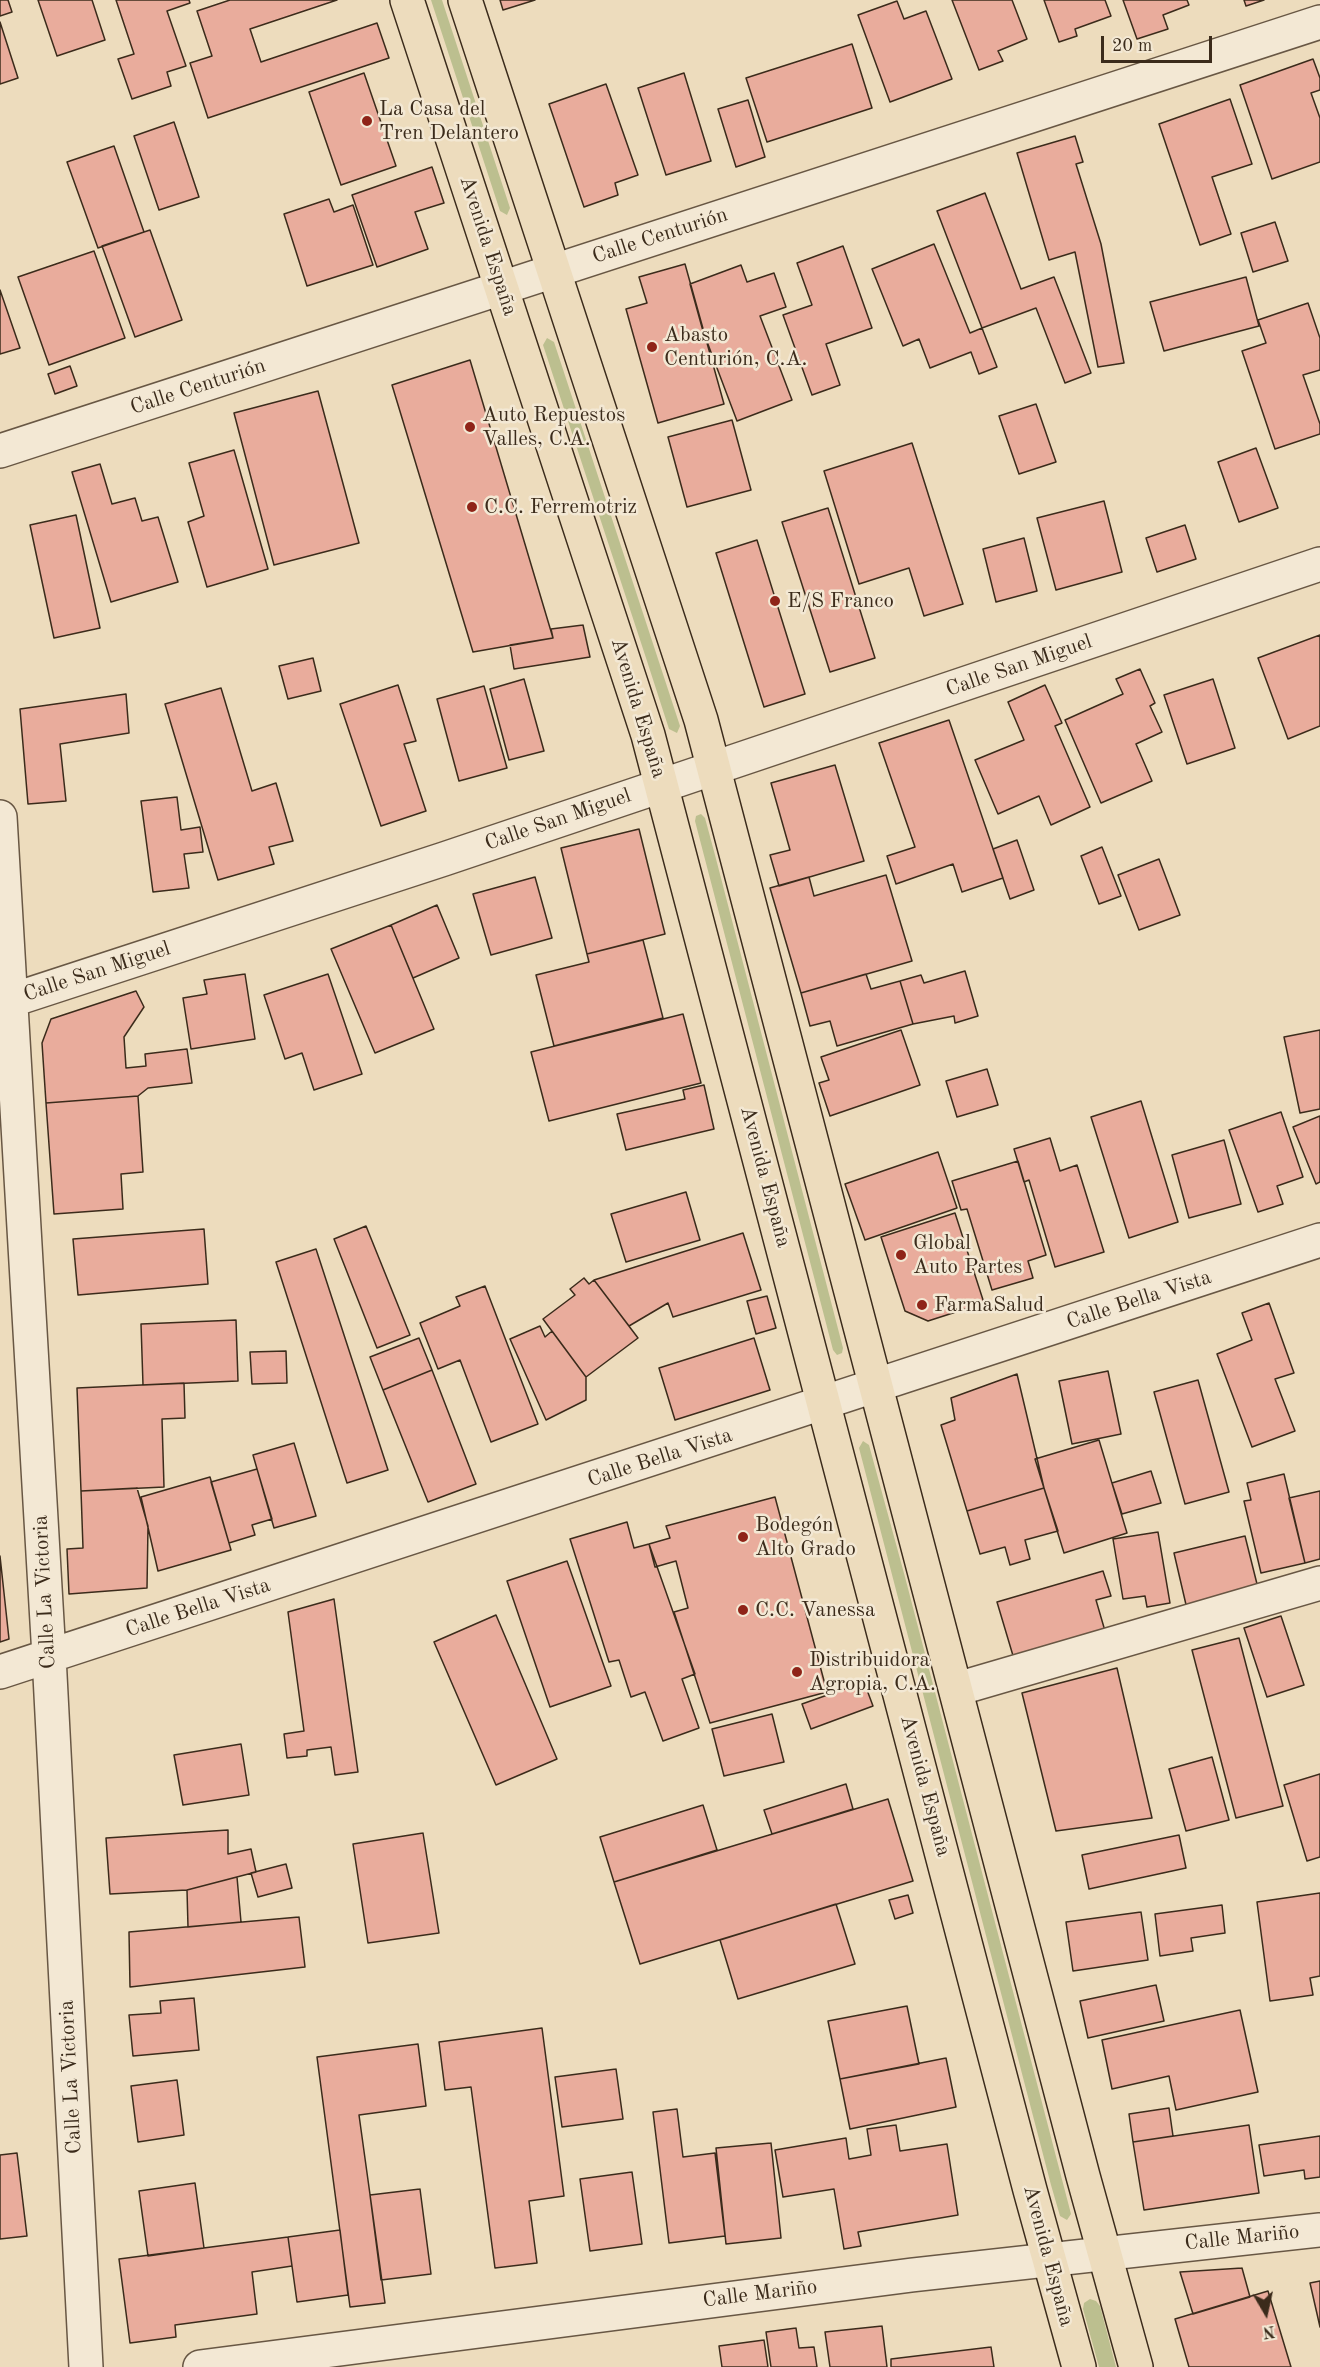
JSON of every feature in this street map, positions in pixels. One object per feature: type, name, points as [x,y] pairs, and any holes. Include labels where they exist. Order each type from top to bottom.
[{"type":"main road","name":"Avenida España","points":[[407,0],[648,735],[1079,2367]]},
{"type":"main road","points":[[465,0],[715,768],[1136,2367]]},
{"type":"street","name":"Calle Centurión","points":[[0,451],[1320,22]]},
{"type":"street","name":"Calle San Miguel","points":[[5,1002],[715,768],[1320,564]]},
{"type":"street","name":"Calle La Victoria","points":[[0,817],[5,1002],[49,1656],[86,2367]]},
{"type":"street","name":"Calle Bella Vista","points":[[0,1672],[1320,1240]]},
{"type":"street","points":[[957,1689],[1320,1583]]},
{"type":"street","name":"Calle Mariño","points":[[200,2367],[644,2308],[1320,2230]]},
{"type":"green space","points":[[431,0],[442,0],[510,208],[507,215],[500,211]]},
{"type":"green space","points":[[547,338],[554,342],[680,726],[677,733],[669,729],[543,345]]},
{"type":"green space","points":[[701,814],[705,818],[715,855],[843,1348],[842,1353],[837,1355],[833,1350],[695,821],[696,816]]},
{"type":"green space","points":[[863,1441],[869,1445],[905,1577],[1071,2214],[1067,2220],[1060,2216],[1051,2185],[859,1448]]},
{"type":"green space","points":[[1090,2299],[1096,2301],[1100,2306],[1116,2367],[1099,2367],[1083,2309],[1084,2303]]},
{"type":"building","points":[[0,0],[8,0],[12,12],[0,16]]},
{"type":"building","points":[[38,0],[92,0],[105,40],[57,56]]},
{"type":"building","points":[[116,0],[189,0],[190,3],[167,11],[186,66],[167,72],[171,86],[132,99],[118,59],[134,54]]},
{"type":"building","points":[[230,0],[337,0],[250,29],[261,62],[377,23],[389,58],[208,118],[190,63],[212,56],[197,11]]},
{"type":"building","points":[[500,0],[535,0],[503,10]]},
{"type":"building","points":[[952,0],[1012,0],[1027,39],[998,51],[1003,61],[979,70]]},
{"type":"building","points":[[1044,0],[1105,0],[1111,16],[1075,29],[1077,36],[1059,42]]},
{"type":"building","points":[[1123,0],[1187,0],[1189,5],[1163,15],[1168,29],[1137,39]]},
{"type":"building","points":[[1244,0],[1264,0],[1246,6]]},
{"type":"building","points":[[897,1],[904,19],[926,11],[952,79],[890,102],[858,15]]},
{"type":"building","points":[[0,22],[18,78],[0,84]]},
{"type":"building","points":[[852,44],[872,108],[767,142],[746,78]]},
{"type":"building","points":[[1313,59],[1320,78],[1320,90],[1311,93],[1320,118],[1320,162],[1272,179],[1240,85]]},
{"type":"building","points":[[364,73],[396,166],[341,185],[309,92]]},
{"type":"building","points":[[684,73],[711,161],[666,175],[638,88]]},
{"type":"building","points":[[606,84],[638,175],[615,183],[618,195],[584,207],[549,104]]},
{"type":"building","points":[[1230,99],[1252,164],[1212,177],[1231,234],[1200,245],[1159,124]]},
{"type":"building","points":[[748,100],[765,157],[736,167],[718,109]]},
{"type":"building","points":[[174,122],[199,197],[159,210],[134,136]]},
{"type":"building","points":[[1075,136],[1083,162],[1076,164],[1101,244],[1124,363],[1098,367],[1075,252],[1049,260],[1017,153]]},
{"type":"building","points":[[114,146],[144,232],[98,248],[67,162]]},
{"type":"building","points":[[432,167],[444,203],[415,212],[428,249],[377,267],[352,195]]},
{"type":"building","points":[[985,193],[1021,289],[1054,277],[1091,373],[1065,383],[1036,308],[982,328],[937,211]]},
{"type":"building","points":[[329,199],[334,212],[353,205],[373,265],[307,286],[284,214]]},
{"type":"building","points":[[1275,222],[1288,261],[1253,272],[1241,233]]},
{"type":"building","points":[[150,230],[182,320],[135,337],[102,246]]},
{"type":"building","points":[[934,244],[970,333],[982,328],[997,367],[979,374],[971,352],[930,368],[919,339],[903,346],[872,269]]},
{"type":"building","points":[[843,246],[872,328],[826,344],[840,385],[812,395],[783,315],[812,305],[797,263]]},
{"type":"building","points":[[94,251],[125,338],[49,365],[18,277]]},
{"type":"building","points":[[685,264],[724,404],[658,423],[626,309],[647,303],[639,277]]},
{"type":"building","points":[[741,265],[747,282],[774,273],[786,307],[760,316],[792,400],[737,421],[703,331],[690,284]]},
{"type":"building","points":[[1246,277],[1259,326],[1164,351],[1150,302]]},
{"type":"building","points":[[0,290],[20,348],[0,354]]},
{"type":"building","points":[[1308,303],[1320,338],[1320,370],[1303,375],[1320,424],[1320,434],[1275,449],[1242,351],[1266,343],[1258,320]]},
{"type":"building","name":"C.C. Ferremotriz","points":[[470,360],[553,638],[473,652],[392,385]]},
{"type":"building","points":[[70,366],[77,386],[55,394],[48,374]]},
{"type":"building","points":[[318,391],[359,543],[274,565],[234,413]]},
{"type":"building","points":[[1036,404],[1056,462],[1019,474],[999,416]]},
{"type":"building","points":[[732,420],[751,490],[687,507],[668,437]]},
{"type":"building","points":[[912,443],[963,604],[924,616],[909,568],[859,584],[824,471]]},
{"type":"building","points":[[1256,448],[1278,508],[1239,522],[1218,462]]},
{"type":"building","points":[[234,450],[268,569],[207,587],[188,522],[204,516],[189,463]]},
{"type":"building","points":[[100,464],[112,504],[135,498],[142,521],[158,517],[178,582],[111,602],[72,472]]},
{"type":"building","points":[[1104,501],[1122,572],[1056,590],[1037,518]]},
{"type":"building","points":[[828,508],[875,658],[830,672],[782,522]]},
{"type":"building","points":[[76,515],[100,628],[54,638],[30,525]]},
{"type":"building","points":[[1185,525],[1196,559],[1157,572],[1146,538]]},
{"type":"building","points":[[1024,538],[1037,591],[996,602],[983,549]]},
{"type":"building","points":[[757,540],[805,694],[764,707],[716,553]]},
{"type":"building","points":[[583,625],[590,657],[514,669],[510,645],[553,638],[551,629]]},
{"type":"building","points":[[1320,635],[1320,726],[1288,739],[1258,658]]},
{"type":"building","points":[[313,658],[321,691],[288,699],[279,666]]},
{"type":"building","points":[[1140,669],[1155,703],[1150,706],[1162,732],[1136,744],[1152,781],[1101,803],[1065,720],[1123,694],[1116,679]]},
{"type":"building","points":[[524,679],[544,751],[509,760],[490,689]]},
{"type":"building","points":[[1213,679],[1235,748],[1187,764],[1164,695]]},
{"type":"building","points":[[398,685],[416,741],[404,744],[426,811],[381,826],[340,704]]},
{"type":"building","points":[[1045,685],[1062,723],[1055,726],[1090,807],[1051,825],[1039,796],[998,814],[975,760],[1024,740],[1008,702]]},
{"type":"building","points":[[484,686],[507,768],[459,781],[437,699]]},
{"type":"building","points":[[221,688],[252,791],[276,783],[293,841],[269,847],[274,864],[218,880],[165,704]]},
{"type":"building","points":[[126,694],[129,733],[60,744],[66,801],[28,804],[20,709]]},
{"type":"building","points":[[949,720],[1003,878],[962,892],[953,864],[896,884],[887,856],[915,847],[879,743]]},
{"type":"building","points":[[835,765],[864,861],[779,886],[770,855],[790,850],[771,783]]},
{"type":"building","points":[[177,797],[181,830],[200,827],[203,852],[184,854],[189,888],[153,892],[141,801]]},
{"type":"building","points":[[639,829],[665,934],[587,954],[561,848]]},
{"type":"building","points":[[1017,840],[1034,890],[1010,899],[993,849]]},
{"type":"building","points":[[1102,847],[1121,896],[1099,904],[1081,856]]},
{"type":"building","points":[[1159,859],[1180,915],[1139,930],[1118,875]]},
{"type":"building","points":[[886,875],[912,961],[801,993],[770,888],[809,877],[814,896]]},
{"type":"building","points":[[535,877],[552,938],[491,955],[473,894]]},
{"type":"building","points":[[437,905],[459,958],[413,978],[391,925]]},
{"type":"building","points":[[391,925],[434,1029],[375,1053],[331,949]]},
{"type":"building","points":[[643,940],[663,1018],[554,1046],[536,975],[589,962],[587,954]]},
{"type":"building","points":[[965,971],[978,1016],[955,1023],[954,1016],[913,1024],[900,981],[921,975],[924,983]]},
{"type":"building","points":[[245,974],[255,1039],[191,1049],[183,998],[207,994],[204,980]]},
{"type":"building","points":[[328,974],[362,1074],[314,1090],[302,1053],[285,1059],[264,995]]},
{"type":"building","points":[[866,974],[871,989],[900,981],[913,1024],[837,1046],[830,1021],[810,1026],[801,993]]},
{"type":"building","points":[[136,991],[144,1007],[124,1037],[126,1068],[146,1066],[145,1054],[187,1049],[192,1083],[148,1088],[138,1096],[46,1103],[42,1043],[51,1019]]},
{"type":"building","points":[[683,1014],[701,1083],[549,1121],[531,1052]]},
{"type":"building","points":[[901,1030],[920,1085],[830,1116],[819,1083],[829,1080],[821,1057]]},
{"type":"building","points":[[1320,1030],[1320,1109],[1300,1113],[1284,1037]]},
{"type":"building","points":[[987,1069],[998,1105],[957,1117],[946,1081]]},
{"type":"building","points":[[704,1085],[714,1129],[626,1150],[617,1114],[685,1099],[683,1090]]},
{"type":"building","points":[[138,1096],[143,1172],[121,1174],[123,1209],[54,1214],[46,1103]]},
{"type":"building","points":[[1141,1101],[1178,1222],[1129,1238],[1091,1117]]},
{"type":"building","points":[[1281,1112],[1303,1177],[1277,1186],[1283,1204],[1258,1212],[1229,1130]]},
{"type":"building","points":[[1320,1116],[1320,1182],[1316,1184],[1293,1127]]},
{"type":"building","points":[[1050,1138],[1060,1171],[1077,1165],[1104,1252],[1055,1267],[1029,1180],[1024,1182],[1014,1149]]},
{"type":"building","points":[[1224,1140],[1241,1204],[1189,1218],[1172,1155]]},
{"type":"building","points":[[938,1152],[957,1208],[865,1240],[845,1184]]},
{"type":"building","points":[[1018,1161],[1046,1255],[1028,1261],[1033,1278],[992,1290],[967,1209],[961,1210],[952,1181]]},
{"type":"building","points":[[686,1192],[700,1240],[626,1262],[611,1214]]},
{"type":"building","points":[[955,1213],[984,1303],[928,1321],[905,1311],[881,1237]]},
{"type":"building","points":[[366,1226],[410,1335],[377,1348],[334,1239]]},
{"type":"building","points":[[204,1229],[208,1284],[78,1295],[73,1239]]},
{"type":"building","points":[[743,1233],[761,1290],[673,1317],[668,1303],[629,1326],[594,1280]]},
{"type":"building","points":[[316,1249],[388,1470],[347,1483],[276,1262]]},
{"type":"building","points":[[584,1278],[589,1284],[594,1280],[638,1338],[586,1377],[543,1319],[575,1295],[570,1289]]},
{"type":"building","points":[[485,1286],[538,1424],[491,1442],[460,1360],[438,1369],[420,1323],[460,1306],[456,1297]]},
{"type":"building","points":[[767,1296],[776,1328],[756,1334],[747,1301]]},
{"type":"building","points":[[1269,1303],[1294,1373],[1275,1379],[1295,1431],[1252,1447],[1217,1354],[1252,1340],[1242,1313]]},
{"type":"building","points":[[236,1320],[238,1381],[143,1385],[141,1324]]},
{"type":"building","points":[[540,1326],[545,1337],[552,1331],[586,1377],[586,1400],[546,1420],[510,1339]]},
{"type":"building","points":[[419,1338],[432,1370],[383,1390],[370,1357]]},
{"type":"building","points":[[754,1338],[770,1390],[675,1420],[659,1368]]},
{"type":"building","points":[[286,1351],[287,1383],[252,1384],[250,1352]]},
{"type":"building","points":[[432,1370],[476,1484],[428,1502],[383,1390]]},
{"type":"building","points":[[1108,1371],[1121,1434],[1072,1444],[1059,1381]]},
{"type":"building","points":[[1017,1374],[1044,1488],[967,1511],[941,1425],[955,1420],[951,1398]]},
{"type":"building","points":[[1198,1380],[1229,1492],[1185,1504],[1154,1392]]},
{"type":"building","points":[[184,1383],[185,1418],[162,1419],[164,1487],[81,1491],[77,1388]]},
{"type":"building","points":[[1099,1440],[1127,1533],[1064,1553],[1035,1459]]},
{"type":"building","points":[[294,1443],[316,1516],[274,1528],[253,1455]]},
{"type":"building","points":[[257,1469],[272,1519],[252,1525],[255,1535],[229,1543],[211,1482]]},
{"type":"building","points":[[1151,1471],[1161,1503],[1122,1514],[1112,1483]]},
{"type":"building","points":[[1284,1474],[1305,1563],[1261,1573],[1244,1501],[1251,1500],[1247,1483]]},
{"type":"building","points":[[210,1477],[231,1550],[158,1571],[141,1497]]},
{"type":"building","points":[[137,1488],[148,1526],[147,1588],[69,1594],[67,1549],[83,1548],[81,1491]]},
{"type":"building","points":[[1044,1488],[1058,1531],[1025,1540],[1030,1559],[1010,1565],[1005,1547],[980,1554],[967,1511]]},
{"type":"building","points":[[1320,1491],[1320,1559],[1305,1563],[1289,1498]]},
{"type":"building","name":"C.C. Vanessa","points":[[775,1497],[827,1692],[710,1723],[674,1612],[688,1608],[676,1561],[655,1567],[649,1544],[670,1538],[666,1526]]},
{"type":"building","points":[[627,1522],[634,1548],[649,1544],[695,1674],[682,1679],[699,1728],[663,1741],[645,1692],[631,1697],[619,1660],[609,1662],[570,1539]]},
{"type":"building","points":[[1158,1532],[1170,1603],[1147,1607],[1145,1596],[1123,1599],[1113,1539]]},
{"type":"building","points":[[1245,1536],[1259,1592],[1187,1609],[1174,1553]]},
{"type":"building","points":[[0,1556],[9,1639],[0,1642]]},
{"type":"building","points":[[567,1561],[611,1686],[550,1707],[507,1581]]},
{"type":"building","points":[[1103,1571],[1111,1596],[1096,1600],[1105,1631],[1014,1659],[997,1602]]},
{"type":"building","points":[[334,1599],[358,1772],[335,1775],[331,1747],[307,1750],[307,1756],[287,1758],[284,1734],[304,1731],[288,1612]]},
{"type":"building","points":[[496,1615],[557,1759],[496,1785],[434,1642]]},
{"type":"building","points":[[1281,1616],[1304,1685],[1267,1697],[1244,1628]]},
{"type":"building","points":[[1239,1638],[1283,1806],[1236,1818],[1192,1650]]},
{"type":"building","points":[[1117,1668],[1152,1818],[1056,1831],[1022,1693]]},
{"type":"building","points":[[864,1682],[873,1706],[811,1729],[802,1704]]},
{"type":"building","points":[[772,1714],[784,1762],[724,1776],[712,1729]]},
{"type":"building","points":[[241,1744],[249,1795],[183,1805],[174,1755]]},
{"type":"building","points":[[1212,1757],[1229,1820],[1186,1831],[1169,1769]]},
{"type":"building","points":[[1320,1774],[1320,1857],[1307,1861],[1284,1785]]},
{"type":"building","points":[[846,1784],[853,1809],[772,1834],[764,1810]]},
{"type":"building","points":[[888,1799],[913,1881],[640,1964],[614,1882]]},
{"type":"building","points":[[703,1805],[717,1850],[614,1882],[600,1837]]},
{"type":"building","points":[[228,1830],[228,1854],[251,1849],[256,1872],[187,1890],[110,1894],[106,1838]]},
{"type":"building","points":[[423,1833],[439,1933],[368,1943],[353,1844]]},
{"type":"building","points":[[1179,1835],[1186,1868],[1089,1889],[1082,1855]]},
{"type":"building","points":[[286,1864],[292,1888],[258,1897],[251,1873]]},
{"type":"building","points":[[237,1877],[241,1922],[188,1927],[187,1890]]},
{"type":"building","points":[[1320,1893],[1320,1976],[1310,1978],[1313,1995],[1270,2001],[1257,1902]]},
{"type":"building","points":[[908,1895],[913,1913],[895,1919],[889,1900]]},
{"type":"building","points":[[836,1904],[855,1964],[738,1999],[720,1940]]},
{"type":"building","points":[[1222,1905],[1225,1933],[1191,1938],[1193,1951],[1160,1956],[1155,1914]]},
{"type":"building","points":[[1141,1912],[1148,1960],[1073,1971],[1066,1922]]},
{"type":"building","points":[[299,1917],[305,1967],[130,1987],[129,1932]]},
{"type":"building","points":[[1156,1985],[1164,2021],[1088,2038],[1080,2001]]},
{"type":"building","points":[[194,1998],[199,2050],[133,2056],[129,2015],[161,2013],[160,2001]]},
{"type":"building","points":[[907,2006],[919,2064],[840,2079],[828,2021]]},
{"type":"building","points":[[1240,2010],[1258,2092],[1176,2110],[1169,2076],[1112,2089],[1102,2040]]},
{"type":"building","points":[[542,2028],[564,2196],[529,2201],[537,2263],[495,2268],[471,2087],[445,2090],[439,2042]]},
{"type":"building","points":[[418,2044],[426,2106],[359,2115],[385,2303],[350,2307],[317,2057]]},
{"type":"building","points":[[946,2058],[956,2107],[850,2129],[840,2079]]},
{"type":"building","points":[[616,2069],[623,2119],[562,2127],[555,2077]]},
{"type":"building","points":[[177,2080],[184,2135],[138,2142],[131,2086]]},
{"type":"building","points":[[1169,2108],[1173,2136],[1133,2142],[1129,2114]]},
{"type":"building","points":[[677,2109],[683,2157],[715,2153],[725,2236],[669,2243],[653,2112]]},
{"type":"building","points":[[896,2125],[900,2151],[947,2144],[958,2215],[858,2232],[861,2246],[844,2249],[834,2189],[783,2197],[775,2150],[846,2138],[849,2159],[871,2155],[867,2129]]},
{"type":"building","points":[[1249,2125],[1259,2193],[1144,2210],[1133,2142]]},
{"type":"building","points":[[1320,2136],[1320,2177],[1305,2179],[1304,2170],[1264,2176],[1259,2145]]},
{"type":"building","points":[[771,2143],[781,2238],[726,2244],[716,2148]]},
{"type":"building","points":[[17,2153],[27,2236],[0,2239],[0,2155]]},
{"type":"building","points":[[632,2172],[642,2244],[590,2251],[580,2179]]},
{"type":"building","points":[[195,2183],[204,2248],[148,2256],[139,2191]]},
{"type":"building","points":[[420,2189],[431,2274],[381,2280],[370,2195]]},
{"type":"building","points":[[340,2230],[348,2295],[297,2302],[288,2237]]},
{"type":"building","points":[[288,2237],[292,2266],[252,2272],[257,2314],[175,2325],[176,2337],[130,2343],[119,2259]]},
{"type":"building","points":[[1242,2268],[1250,2297],[1193,2314],[1180,2272]]},
{"type":"building","points":[[1320,2281],[1320,2327],[1310,2283]]},
{"type":"building","points":[[1268,2291],[1291,2367],[1189,2367],[1175,2319]]},
{"type":"building","points":[[882,2326],[887,2367],[830,2367],[825,2332]]},
{"type":"building","points":[[796,2328],[799,2348],[814,2347],[817,2367],[771,2367],[766,2332]]},
{"type":"building","points":[[764,2340],[768,2367],[722,2367],[719,2346]]},
{"type":"building","points":[[991,2347],[994,2367],[891,2367],[891,2359]]},
{"type":"place","name":"La Casa del Tren Delantero","points":[[367,121]]},
{"type":"place","name":"Abasto Centurión, C.A.","points":[[652,347]]},
{"type":"place","name":"Auto Repuestos Valles, C.A.","points":[[470,427]]},
{"type":"place","name":"C.C. Ferremotriz","points":[[472,507]]},
{"type":"place","name":"E/S Franco","points":[[775,601]]},
{"type":"place","name":"Global Auto Partes","points":[[901,1255]]},
{"type":"place","name":"FarmaSalud","points":[[922,1305]]},
{"type":"place","name":"Bodegón Alto Grado","points":[[743,1537]]},
{"type":"place","name":"C.C. Vanessa","points":[[743,1610]]},
{"type":"place","name":"Distribuidora Agropia, C.A.","points":[[797,1672]]}]
